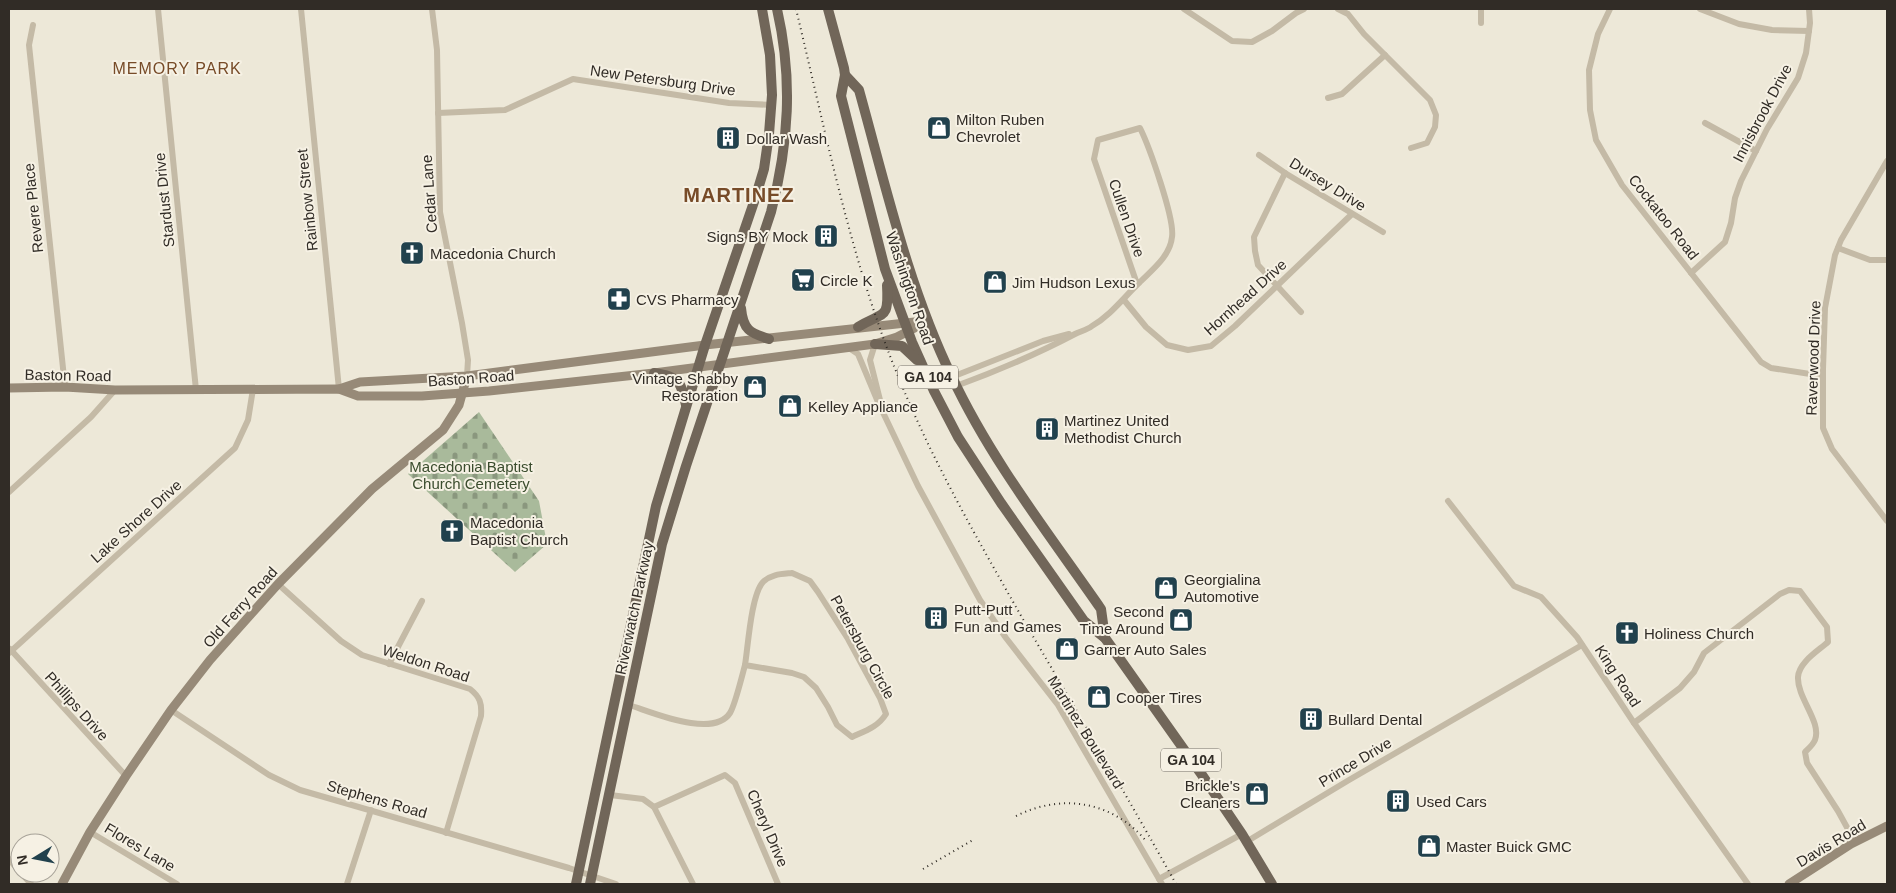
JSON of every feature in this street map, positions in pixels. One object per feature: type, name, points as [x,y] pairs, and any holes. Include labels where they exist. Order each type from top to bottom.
[{"type":"main road","name":"Riverwatch Parkway","points":[[576,884],[647,540],[705,345],[764,169],[772,105],[770,55],[762,9]]},
{"type":"main road","name":"Riverwatch Parkway","points":[[591,880],[662,544],[774,198],[785,148],[788,108],[786,56],[777,9]]},
{"type":"main road","name":"Washington Road","points":[[828,9],[845,75],[841,96],[887,274],[906,327],[945,414],[979,471],[1084,621],[1105,638],[1244,838],[1272,884]]},
{"type":"main road","name":"Washington Road","points":[[845,75],[858,90],[904,255],[928,321],[954,381],[997,458],[1101,609],[1105,638]]},
{"type":"main road","points":[[757,193],[774,198]]},
{"type":"main road","points":[[858,327],[884,314],[888,306],[887,274]]},
{"type":"main road","points":[[740,303],[742,319],[748,329],[754,334],[770,339]]},
{"type":"main road","name":"Baston Road","points":[[9,388],[65,387],[114,390],[339,389],[358,396],[422,396],[654,373],[875,344],[898,337],[906,327],[928,321]]},
{"type":"main road","points":[[339,389],[360,382],[467,376],[858,327],[906,327]]},
{"type":"main road","points":[[875,344],[902,346],[922,365]]},
{"type":"main road","points":[[654,373],[675,378],[682,385],[687,408]]},
{"type":"main road","name":"Old Ferry Road","points":[[62,884],[90,832],[126,776],[171,710],[210,660],[278,584],[372,489],[444,430],[459,405],[467,376]]},
{"type":"main road","name":"Davis Road","points":[[1789,884],[1855,842],[1887,826]]},
{"type":"street","name":"Stardust Drive","points":[[158,9],[196,390]]},
{"type":"street","name":"Rainbow Street","points":[[301,9],[339,389]]},
{"type":"street","name":"Cedar Lane","points":[[432,9],[437,50],[440,212],[462,323],[468,360],[467,376]]},
{"type":"street","points":[[1186,9],[1232,41],[1252,42],[1304,9]]},
{"type":"street","points":[[1338,9],[1348,14],[1385,55],[1430,100],[1436,115],[1434,127],[1427,142],[1411,148]]},
{"type":"street","points":[[1481,9],[1481,23]]},
{"type":"street","name":"Cockatoo Road","points":[[1610,9],[1598,34],[1589,70],[1590,110],[1596,140],[1622,185],[1761,362],[1771,368],[1800,374],[1823,376]]},
{"type":"street","points":[[1700,9],[1739,24],[1772,30],[1808,31]]},
{"type":"street","name":"Innisbrook Drive","points":[[1692,273],[1725,242],[1731,223],[1735,198],[1767,129],[1798,78],[1806,53],[1809,9]]},
{"type":"street","name":"Revere Place","points":[[33,26],[29,45],[65,387]]},
{"type":"street","points":[[1328,98],[1342,94],[1385,55]]},
{"type":"street","name":"New Petersburg Drive","points":[[438,113],[505,110],[573,80],[729,103],[772,105]]},
{"type":"street","points":[[1705,123],[1756,151]]},
{"type":"street","name":"Cullen Drive","points":[[1140,128],[1148,144],[1170,218],[1173,235],[1169,249],[1159,263],[1137,284],[1094,159],[1098,140],[1140,128]]},
{"type":"street","name":"Dursey Drive","points":[[1259,155],[1285,173],[1384,232]]},
{"type":"street","name":"Raverwood Drive","points":[[1887,161],[1838,248],[1825,308],[1823,376],[1823,428],[1832,449],[1887,521]]},
{"type":"street","points":[[1285,173],[1254,237],[1258,265],[1301,312]]},
{"type":"street","name":"Hornhead Drive","points":[[1124,300],[1146,327],[1167,345],[1188,350],[1210,346],[1277,286],[1352,214]]},
{"type":"street","points":[[1838,248],[1870,260],[1887,260]]},
{"type":"street","points":[[954,381],[1046,350],[1092,326],[1124,300],[1137,284]]},
{"type":"street","points":[[954,381],[1043,341],[1078,332]]},
{"type":"street","name":"Martinez Boulevard","points":[[875,344],[870,360],[883,412]]},
{"type":"street","name":"Martinez Boulevard","points":[[846,347],[858,354],[918,486],[980,600],[1006,638],[1058,705],[1161,882]]},
{"type":"street","name":"Lake Shore Drive","points":[[10,651],[235,448],[248,420],[253,389]]},
{"type":"street","points":[[9,492],[91,417],[114,390]]},
{"type":"street","name":"King Road","points":[[1448,502],[1514,586],[1541,597],[1582,645],[1634,724],[1748,884]]},
{"type":"street","name":"Petersburg Circle","points":[[629,705],[688,724],[714,724],[729,714],[745,666],[756,595],[763,582],[777,574],[792,573],[810,582],[818,592],[853,647],[880,698],[886,714],[880,723],[852,737],[837,725],[816,688],[804,677],[792,673],[745,666]]},
{"type":"street","name":"Weldon Road","points":[[278,584],[350,649],[362,655],[470,689],[478,696],[482,705],[481,716],[446,833]]},
{"type":"street","points":[[1634,724],[1680,688],[1694,672],[1704,653],[1780,594],[1789,590],[1800,590],[1827,627],[1828,642],[1806,661],[1798,676],[1802,698],[1816,727],[1815,741],[1805,752],[1807,763],[1838,811],[1855,842]]},
{"type":"street","points":[[389,664],[422,601]]},
{"type":"street","name":"Prince Drive","points":[[1161,882],[1349,780],[1582,645]]},
{"type":"street","name":"Phillips Drive","points":[[10,651],[126,776]]},
{"type":"street","name":"Stephens Road","points":[[171,710],[269,775],[300,790],[579,871],[591,880],[616,884]]},
{"type":"street","name":"Cheryl Drive","points":[[654,807],[725,775],[735,783],[778,884]]},
{"type":"street","points":[[610,795],[643,799],[654,807],[693,884]]},
{"type":"street","points":[[347,884],[371,810]]},
{"type":"street","name":"Flores Lane","points":[[90,832],[177,884]]},
{"type":"green space","name":"Macedonia Baptist Church Cemetery","points":[[479,412],[539,501],[547,544],[515,572],[408,474]]},
{"type":"railway","points":[[796,9],[853,244],[883,336],[913,412],[942,473],[990,562],[1176,884]]},
{"type":"railway","points":[[1016,816],[1033,809],[1051,805],[1069,803],[1086,805],[1119,817],[1147,842]]},
{"type":"railway","points":[[923,869],[973,840]]},
{"type":"place","name":"Milton Ruben Chevrolet","points":[[939,128]]},
{"type":"place","name":"Dollar Wash","points":[[728,138]]},
{"type":"place","name":"Signs BY Mock","points":[[826,236]]},
{"type":"place","name":"Macedonia Church","points":[[412,253]]},
{"type":"place","name":"Circle K","points":[[803,280]]},
{"type":"place","name":"Jim Hudson Lexus","points":[[995,282]]},
{"type":"place","name":"CVS Pharmacy","points":[[619,299]]},
{"type":"place","name":"Vintage Shabby Restoration","points":[[755,387]]},
{"type":"place","name":"Kelley Appliance","points":[[790,406]]},
{"type":"place","name":"Martinez United Methodist Church","points":[[1047,429]]},
{"type":"place","name":"Macedonia Baptist Church","points":[[452,531]]},
{"type":"place","name":"Georgialina Automotive","points":[[1166,588]]},
{"type":"place","name":"Putt-Putt Fun and Games","points":[[936,618]]},
{"type":"place","name":"Second Time Around","points":[[1181,620]]},
{"type":"place","name":"Holiness Church","points":[[1627,633]]},
{"type":"place","name":"Garner Auto Sales","points":[[1067,649]]},
{"type":"place","name":"Cooper Tires","points":[[1099,697]]},
{"type":"place","name":"Bullard Dental","points":[[1311,719]]},
{"type":"place","name":"Brickle's Cleaners","points":[[1257,794]]},
{"type":"place","name":"Used Cars","points":[[1398,801]]},
{"type":"place","name":"Master Buick GMC","points":[[1429,846]]},
{"type":"district","name":"MEMORY PARK","points":[[177,68]]},
{"type":"district","name":"MARTINEZ","points":[[739,195]]}]
